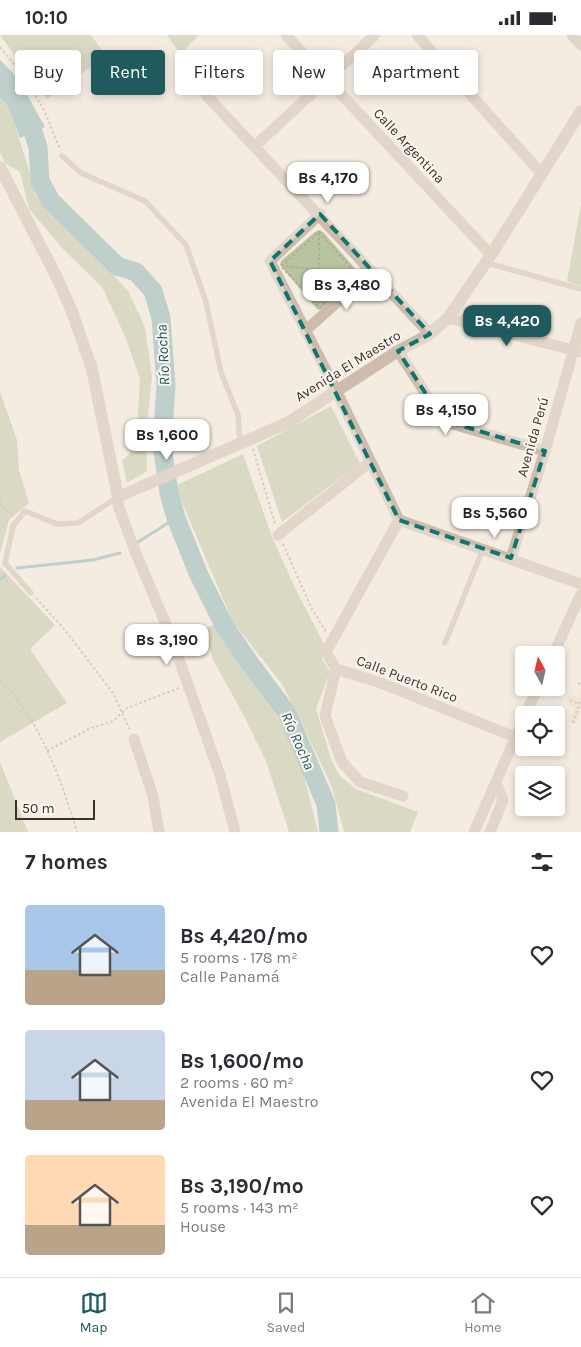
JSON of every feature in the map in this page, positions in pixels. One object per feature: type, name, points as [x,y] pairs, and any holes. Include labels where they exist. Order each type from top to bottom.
[{"type":"street","name":"Calle Argentina","points":[[286,35],[300,50]]},
{"type":"street","points":[[344,64],[375,35]]},
{"type":"street","points":[[417,35],[542,174]]},
{"type":"street","points":[[572,35],[581,45]]},
{"type":"street","points":[[206,95],[320,214],[430,334]]},
{"type":"street","points":[[255,146],[311,95]]},
{"type":"street","name":"Calle Argentina","points":[[340,95],[488,259]]},
{"type":"street","name":"Avenida El Maestro","points":[[118,497],[289,422],[398,351],[430,334],[448,318],[488,259],[581,111]]},
{"type":"street","points":[[0,167],[71,309],[89,360],[106,434],[118,505],[170,634],[220,775],[235,832]]},
{"type":"street","points":[[320,214],[270,261],[336,390],[399,520],[581,584]]},
{"type":"street","points":[[305,331],[372,271]]},
{"type":"street","points":[[448,318],[577,351]]},
{"type":"street","name":"Avenida Perú","points":[[511,558],[577,351],[581,323]]},
{"type":"street","points":[[398,351],[444,420],[545,451]]},
{"type":"street","points":[[278,535],[370,462]]},
{"type":"street","name":"Calle Puerto Rico","points":[[399,520],[326,652],[336,669],[381,683],[515,737]]},
{"type":"street","points":[[557,646],[581,594]]},
{"type":"street","points":[[336,669],[325,716],[342,762],[360,782],[403,795]]},
{"type":"street","points":[[474,832],[515,737]]},
{"type":"street","points":[[134,739],[153,796],[159,832]]},
{"type":"street","points":[[490,832],[503,801],[496,782]]},
{"type":"lane","points":[[62,156],[81,173],[146,201],[186,245],[206,302],[221,372],[238,415],[240,444]]},
{"type":"lane","points":[[488,259],[581,289]]},
{"type":"lane","points":[[31,593],[5,563],[14,526],[25,511],[57,525],[78,523],[118,497]]},
{"type":"lane","points":[[445,643],[483,549]]},
{"type":"path","points":[[0,47],[23,75],[40,103],[62,156]]},
{"type":"path","points":[[281,266],[319,232]]},
{"type":"path","points":[[319,232],[320,308]]},
{"type":"path","points":[[319,232],[357,274]]},
{"type":"path","points":[[281,266],[357,274]]},
{"type":"path","points":[[281,266],[320,308]]},
{"type":"path","points":[[320,308],[357,274]]},
{"type":"path","points":[[0,498],[2,507],[18,520]]},
{"type":"path","points":[[31,593],[65,630],[113,693],[134,739]]},
{"type":"path","points":[[0,681],[40,733],[77,832]]},
{"type":"path","points":[[47,751],[91,728],[113,721],[127,708],[188,685]]},
{"type":"path","points":[[573,723],[581,699]]},
{"type":"path","points":[[570,700],[580,706]]},
{"type":"highlighted area","points":[[320,214],[430,334],[398,351],[443,420],[545,451],[511,558],[399,520],[270,261]]},
{"type":"green space","points":[[0,35],[91,35],[102,50],[91,50],[91,67],[81,74],[81,50],[15,50],[15,55]]},
{"type":"green space","points":[[167,35],[199,35],[184,50],[177,50]]},
{"type":"green space","points":[[44,95],[52,95],[47,99]]},
{"type":"green space","points":[[0,98],[8,106],[13,118],[37,197],[89,248],[128,291],[145,327],[152,376],[146,434],[147,471],[127,483],[122,461],[136,447],[140,379],[125,336],[102,287],[63,249],[29,209],[20,172],[5,163],[0,152]]},
{"type":"green space","points":[[581,205],[581,286],[567,281]]},
{"type":"green space","points":[[319,230],[323,232],[360,274],[320,310],[317,309],[280,265],[281,261]]},
{"type":"green space","points":[[0,392],[17,440],[19,470],[29,503],[9,520],[0,553]]},
{"type":"green space","points":[[331,406],[360,463],[282,522],[257,446]]},
{"type":"green space","points":[[243,454],[272,537],[295,588],[324,644],[322,659],[330,672],[316,709],[332,762],[340,776],[356,789],[418,812],[410,832],[344,832],[332,787],[282,684],[233,622],[175,486]]},
{"type":"green space","points":[[0,567],[55,625],[30,649],[67,703],[0,742]]},
{"type":"green space","points":[[216,623],[238,663],[282,723],[303,772],[318,832],[289,832],[266,761],[213,660],[204,629]]},
{"type":"green space","points":[[0,762],[28,832],[0,832]]},
{"type":"shaded area","points":[[581,690],[581,710],[576,724],[569,721],[574,708],[567,705],[567,698],[571,694],[578,697]]},
{"type":"water","points":[[0,60],[15,75],[15,95],[27,95],[45,127],[20,138],[8,106],[0,98]]},
{"type":"waterway","name":"Río Rocha","points":[[0,83],[6,86],[30,123],[38,147],[40,181],[51,201],[117,266],[136,272],[153,291],[161,318],[166,385],[162,445],[169,493],[176,518],[198,573],[225,627],[287,713],[326,804],[329,832]]},
{"type":"waterway","points":[[138,542],[176,518]]},
{"type":"waterway","points":[[17,568],[93,560],[120,553]]},
{"type":"waterway","points":[[0,579],[5,576]]}]
